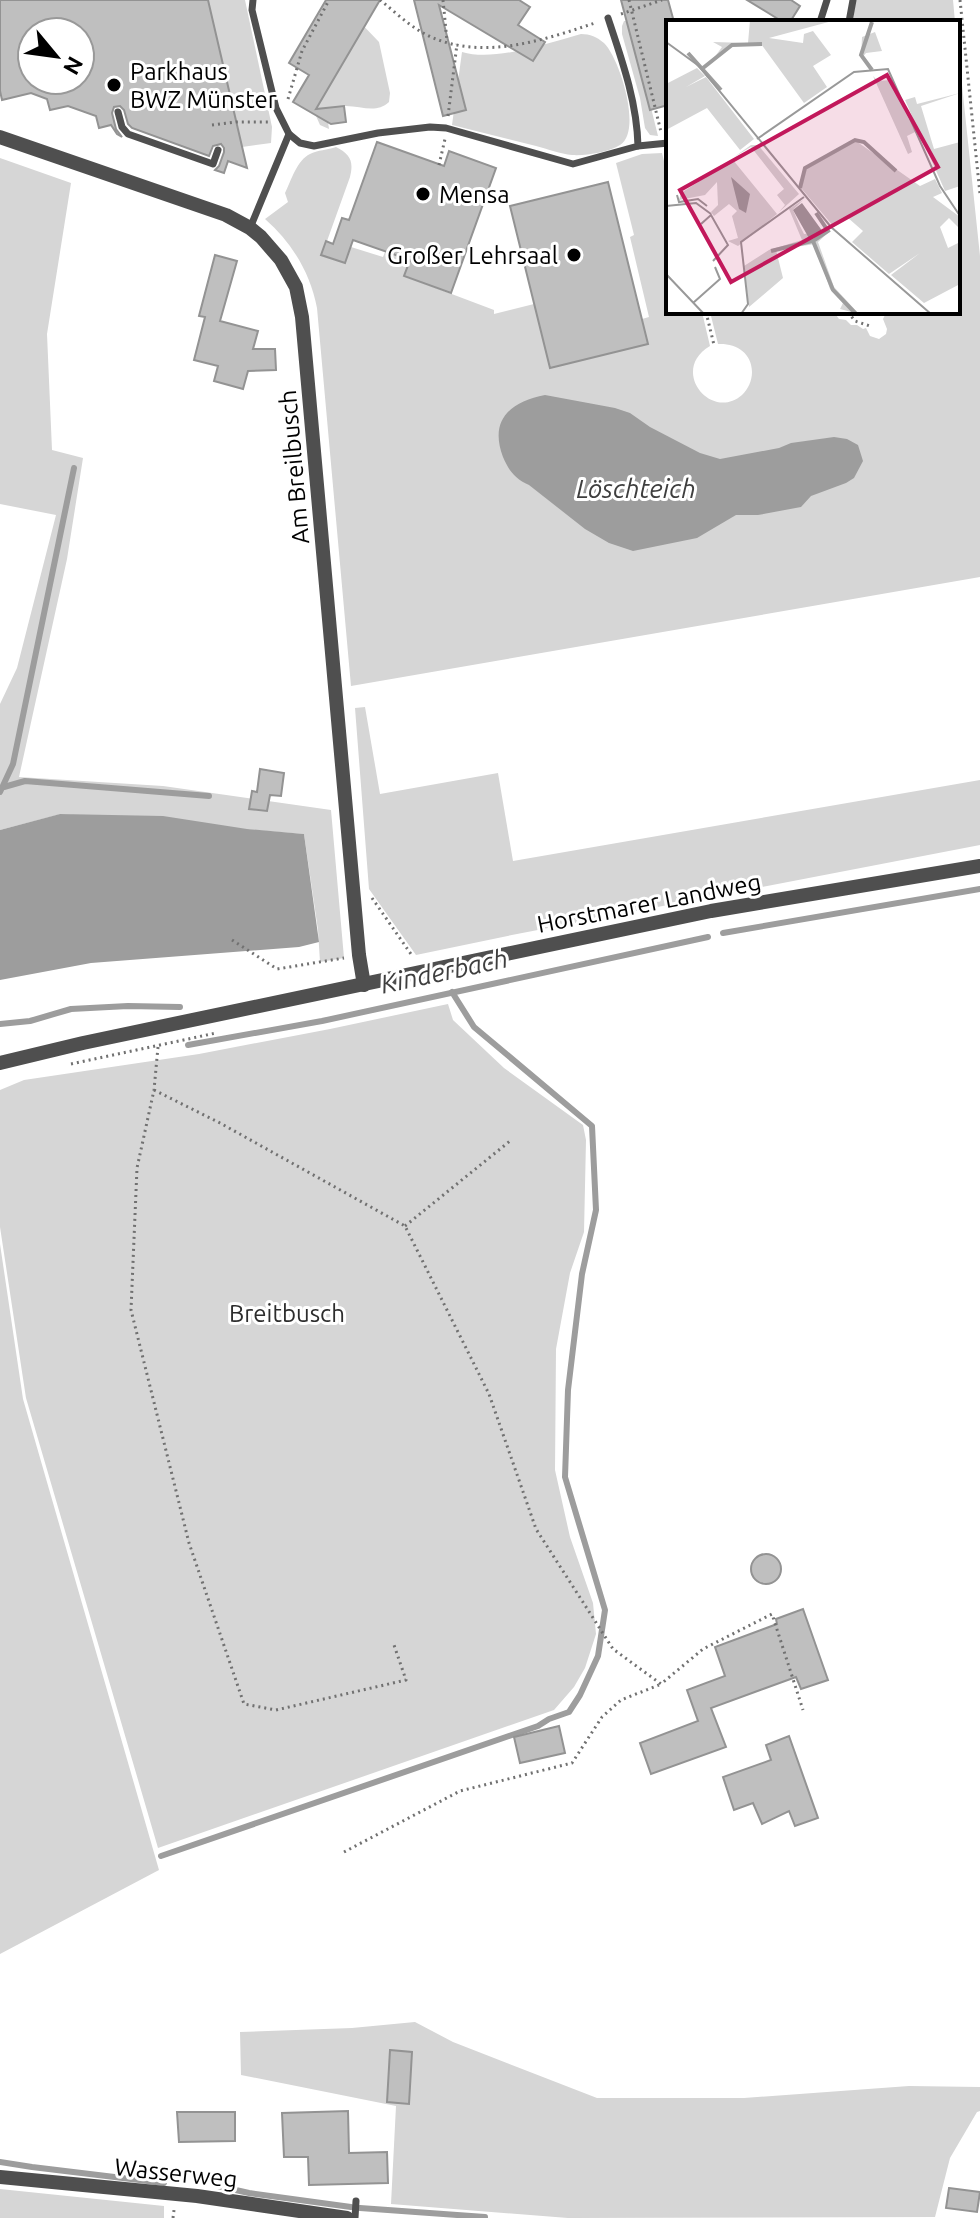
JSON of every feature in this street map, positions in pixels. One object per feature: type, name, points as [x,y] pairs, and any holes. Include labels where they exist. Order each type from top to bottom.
[{"type":"street","name":"Am Breilbusch","points":[[0,137],[226,215],[250,228],[281,260],[296,287],[302,317],[364,985]]},
{"type":"street","name":"Horstmarer Landweg","points":[[0,1063],[711,911],[980,866]]},
{"type":"street","name":"Wasserweg","points":[[0,2177],[197,2196],[347,2218]]},
{"type":"lane","points":[[253,0],[252,10],[276,108],[289,134],[300,143],[314,146],[378,133],[446,128],[573,164],[638,146],[666,143]]},
{"type":"lane","points":[[821,20],[827,0]]},
{"type":"lane","points":[[849,20],[853,0]]},
{"type":"lane","points":[[608,18],[631,91],[638,146]]},
{"type":"lane","points":[[118,112],[122,127],[128,134],[213,164],[218,150]]},
{"type":"lane","points":[[250,228],[289,134]]},
{"type":"lane","points":[[355,2218],[356,2201]]},
{"type":"path","points":[[289,134],[288,99],[294,77],[302,51],[329,0]]},
{"type":"path","points":[[380,0],[426,34],[470,48],[505,47],[564,33],[662,0]]},
{"type":"path","points":[[443,0],[447,41]]},
{"type":"path","points":[[629,0],[666,143]]},
{"type":"path","points":[[960,0],[980,194]]},
{"type":"path","points":[[439,165],[457,44]]},
{"type":"path","points":[[212,125],[282,122]]},
{"type":"path","points":[[706,314],[714,345]]},
{"type":"path","points":[[850,314],[855,321],[870,326]]},
{"type":"path","points":[[354,883],[367,891],[426,971]]},
{"type":"path","points":[[232,940],[277,969],[359,955]]},
{"type":"path","points":[[68,1065],[217,1033]]},
{"type":"path","points":[[158,1047],[154,1090],[137,1168],[131,1310],[189,1543],[244,1704],[276,1710],[406,1680],[394,1645]]},
{"type":"path","points":[[154,1090],[220,1123],[405,1226],[489,1394],[536,1529],[613,1649],[661,1684]]},
{"type":"path","points":[[405,1226],[510,1141]]},
{"type":"path","points":[[344,1852],[460,1791],[572,1763],[602,1717],[621,1700],[661,1684],[703,1649],[772,1614],[803,1710]]},
{"type":"green space","points":[[208,0],[245,0],[272,127],[271,143],[242,147]]},
{"type":"green space","points":[[855,0],[953,0],[955,20],[853,20]]},
{"type":"green space","points":[[354,16],[379,42],[390,93],[389,102],[374,109],[346,106],[326,108],[329,129],[320,125],[313,109],[299,97],[301,87],[317,80]]},
{"type":"green space","points":[[624,21],[631,27],[658,136],[650,135],[645,128],[622,34]]},
{"type":"green space","points":[[581,34],[593,36],[604,43],[622,78],[629,125],[627,137],[620,145],[597,153],[572,155],[452,125],[462,52],[505,53]]},
{"type":"green space","points":[[960,66],[980,256],[980,577],[351,686],[317,308],[310,282],[298,259],[284,238],[265,219],[288,202],[285,193],[305,157],[336,147],[348,155],[351,162],[350,177],[322,255],[351,247],[383,257],[385,252],[410,260],[404,276],[494,310],[494,314],[534,304],[550,368],[648,344],[642,319],[649,317],[630,237],[634,235],[616,163],[642,154],[662,153],[666,169],[666,314],[702,314],[710,346],[698,356],[693,368],[699,390],[707,398],[730,402],[742,395],[752,375],[749,359],[742,350],[718,344],[710,314],[836,314],[839,319],[866,328],[870,336],[879,339],[886,334],[885,315],[960,314]]},
{"type":"green space","points":[[0,158],[71,183],[47,334],[52,450],[83,458],[67,559],[19,777],[163,786],[331,810],[344,958],[320,962],[304,834],[61,814],[0,830],[0,704],[17,668],[56,515],[0,504]]},
{"type":"green space","points":[[365,707],[380,794],[498,773],[513,861],[980,780],[980,845],[416,955],[369,889],[355,708]]},
{"type":"green space","name":"Breitbusch","points":[[448,1004],[453,1020],[504,1068],[583,1125],[586,1140],[584,1232],[570,1273],[556,1349],[555,1470],[570,1537],[593,1603],[596,1634],[585,1668],[574,1687],[554,1710],[158,1848],[26,1398],[0,1227],[0,1090],[24,1080],[199,1054]]},
{"type":"green space","points":[[0,1244],[23,1399],[159,1870],[0,1954]]},
{"type":"green space","points":[[415,2022],[453,2042],[597,2098],[744,2098],[909,2086],[980,2087],[980,2111],[950,2158],[935,2217],[568,2218],[391,2204],[396,2106],[241,2075],[240,2032]]},
{"type":"green space","points":[[0,2189],[164,2206],[164,2218],[0,2218]]},
{"type":"water","name":"Löschteich","points":[[545,395],[630,413],[700,453],[720,459],[834,437],[858,445],[863,461],[854,478],[811,496],[801,507],[758,515],[736,515],[697,538],[633,551],[609,543],[585,529],[516,477],[508,466],[499,444],[501,423],[522,402]]},
{"type":"water","points":[[60,814],[163,816],[304,834],[319,942],[299,947],[91,963],[0,980],[0,830]]},
{"type":"building","name":"Parkhaus BWZ Münster","points":[[0,0],[208,0],[247,168],[228,161],[224,173],[215,170],[224,152],[221,144],[213,146],[209,156],[132,128],[120,106],[114,107],[112,113],[116,129],[122,137],[111,125],[99,128],[96,116],[68,106],[50,110],[47,99],[39,96],[96,96],[96,16],[16,16],[16,96],[19,96],[2,100]]},
{"type":"building","points":[[326,0],[380,0],[316,109],[344,106],[346,122],[331,124],[293,102],[309,75],[289,63]]},
{"type":"building","points":[[414,0],[519,0],[530,7],[518,25],[545,42],[533,61],[439,5],[466,110],[443,116]]},
{"type":"building","points":[[621,0],[668,0],[673,20],[666,20],[666,106],[650,110]]},
{"type":"building","points":[[747,0],[791,0],[800,6],[791,20],[780,20]]},
{"type":"building","name":"Mensa","points":[[377,142],[444,166],[449,151],[496,168],[451,293],[404,276],[410,260],[353,240],[345,263],[321,255],[326,241],[333,244],[342,218],[349,220]]},
{"type":"building","name":"Großer Lehrsaal","points":[[608,182],[648,344],[550,368],[510,206]]},
{"type":"building","points":[[215,255],[237,261],[220,321],[258,331],[253,349],[275,349],[276,370],[248,371],[243,389],[214,381],[218,366],[194,360],[205,317],[199,316]]},
{"type":"building","points":[[260,769],[284,773],[281,796],[270,795],[267,811],[249,809],[252,791],[257,792]]},
{"type":"building","points":[[766,1554],[777,1558],[781,1569],[777,1580],[766,1584],[755,1580],[751,1569],[755,1558]]},
{"type":"building","points":[[803,1609],[828,1680],[801,1689],[796,1677],[711,1708],[726,1747],[651,1774],[640,1743],[698,1721],[687,1690],[725,1676],[715,1647],[777,1624],[776,1619]]},
{"type":"building","points":[[559,1726],[565,1753],[520,1763],[514,1737]]},
{"type":"building","points":[[789,1736],[818,1818],[795,1826],[789,1811],[762,1824],[753,1803],[734,1810],[723,1777],[771,1760],[766,1745]]},
{"type":"building","points":[[390,2050],[412,2052],[409,2104],[387,2102]]},
{"type":"building","points":[[348,2111],[349,2153],[387,2152],[388,2183],[309,2185],[308,2157],[284,2157],[282,2113]]},
{"type":"building","points":[[177,2112],[235,2112],[235,2141],[179,2142]]},
{"type":"building","points":[[949,2188],[980,2192],[977,2212],[946,2208]]},
{"type":"waterway","points":[[0,792],[13,764],[74,468]]},
{"type":"waterway","points":[[4,787],[25,781],[209,796]]},
{"type":"waterway","name":"Kinderbach","points":[[723,933],[980,889]]},
{"type":"waterway","name":"Kinderbach","points":[[188,1045],[322,1021],[708,937]]},
{"type":"waterway","points":[[161,1856],[538,1726],[569,1712],[598,1656],[605,1610],[565,1477],[568,1390],[582,1274],[596,1210],[592,1126],[474,1027],[452,992]]},
{"type":"waterway","name":"Kinderbach","points":[[0,1024],[30,1021],[71,1009],[180,1007]]},
{"type":"waterway","points":[[0,2162],[164,2183]]},
{"type":"waterway","points":[[218,2186],[351,2207]]},
{"type":"waterway","points":[[360,2208],[485,2217]]},
{"type":"place","name":"Parkhaus BWZ Münster","points":[[114,85]]},
{"type":"place","name":"Mensa","points":[[423,194]]},
{"type":"place","name":"Großer Lehrsaal","points":[[574,255]]}]
